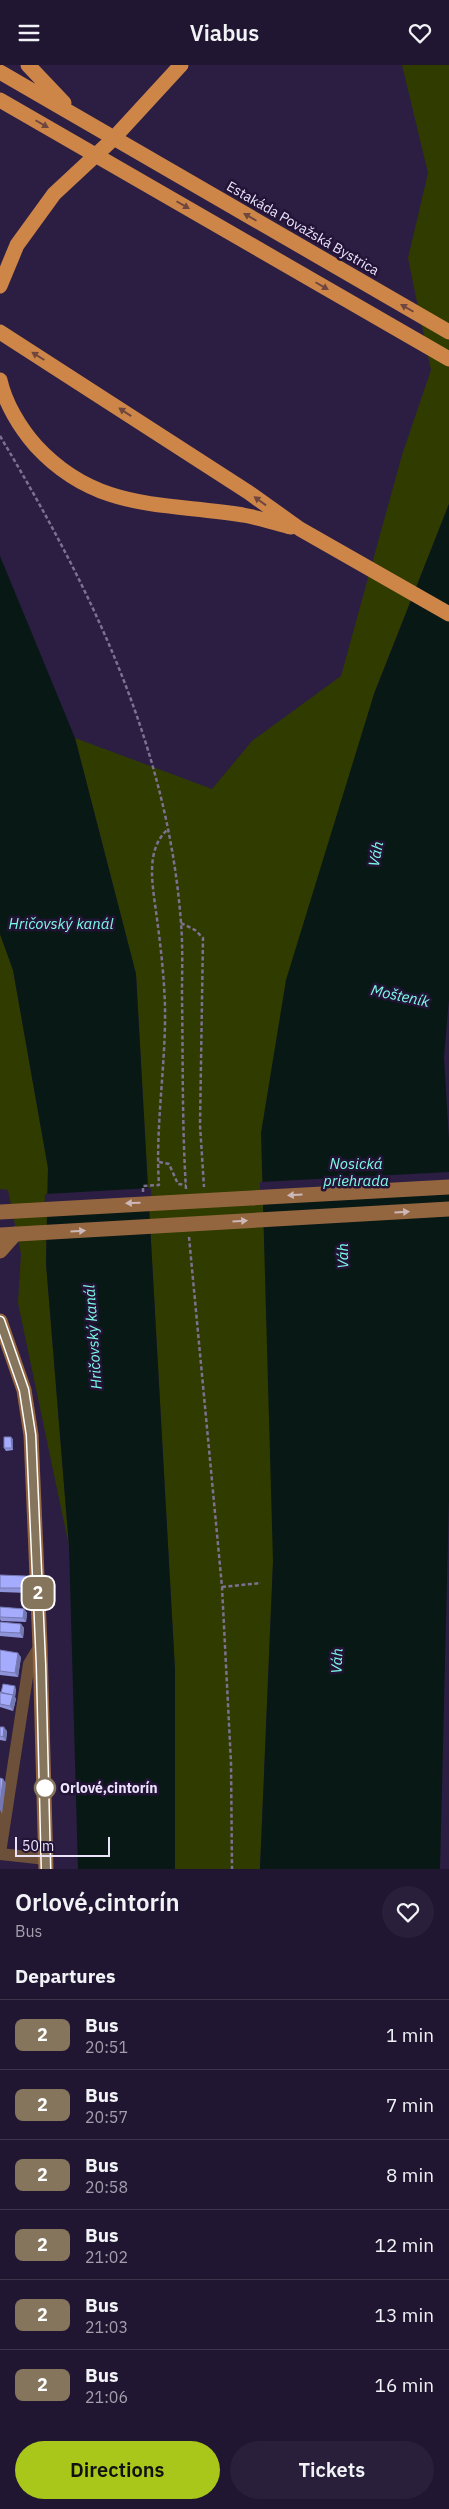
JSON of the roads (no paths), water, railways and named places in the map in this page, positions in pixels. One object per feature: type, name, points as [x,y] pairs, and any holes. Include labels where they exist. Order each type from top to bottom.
[{"type":"highway","points":[[28,65],[81,120]]},
{"type":"highway","points":[[0,287],[16,245],[54,194],[112,139],[181,65]]},
{"type":"highway","name":"Estakáda Považská Bystrica","points":[[0,72],[449,332]]},
{"type":"highway","points":[[0,99],[449,359]]},
{"type":"highway","points":[[0,332],[240,487],[300,529],[449,614]]},
{"type":"highway","points":[[0,380],[5,401],[25,434],[46,457],[69,476],[99,491],[148,505],[245,515],[300,529]]},
{"type":"main road","points":[[4,1210],[449,1187]]},
{"type":"main road","points":[[0,1251],[15,1235],[449,1209]]},
{"type":"main road","points":[[0,1321],[24,1390],[31,1435],[40,1647],[46,1864]]},
{"type":"street","points":[[40,1647],[29,1664],[0,1853],[46,1864]]},
{"type":"water","name":"Nosická priehrada","points":[[449,504],[449,999],[444,1057],[449,1140],[449,1498],[440,1869],[260,1869],[273,1562],[261,1133],[286,980],[374,694]]},
{"type":"water","name":"Hričovský kanál","points":[[0,556],[75,738],[136,974],[175,1670],[175,1869],[78,1869],[69,1546],[46,1263],[48,1168],[13,970],[0,934]]},
{"type":"place","name":"Orlové,cintorín","points":[[45,1788]]},
{"type":"water label","name":"Váh","points":[[376,854]]},
{"type":"water label","name":"Mošteník","points":[[400,996]]},
{"type":"water label","name":"Váh","points":[[343,1256]]},
{"type":"water label","name":"Váh","points":[[337,1661]]}]
